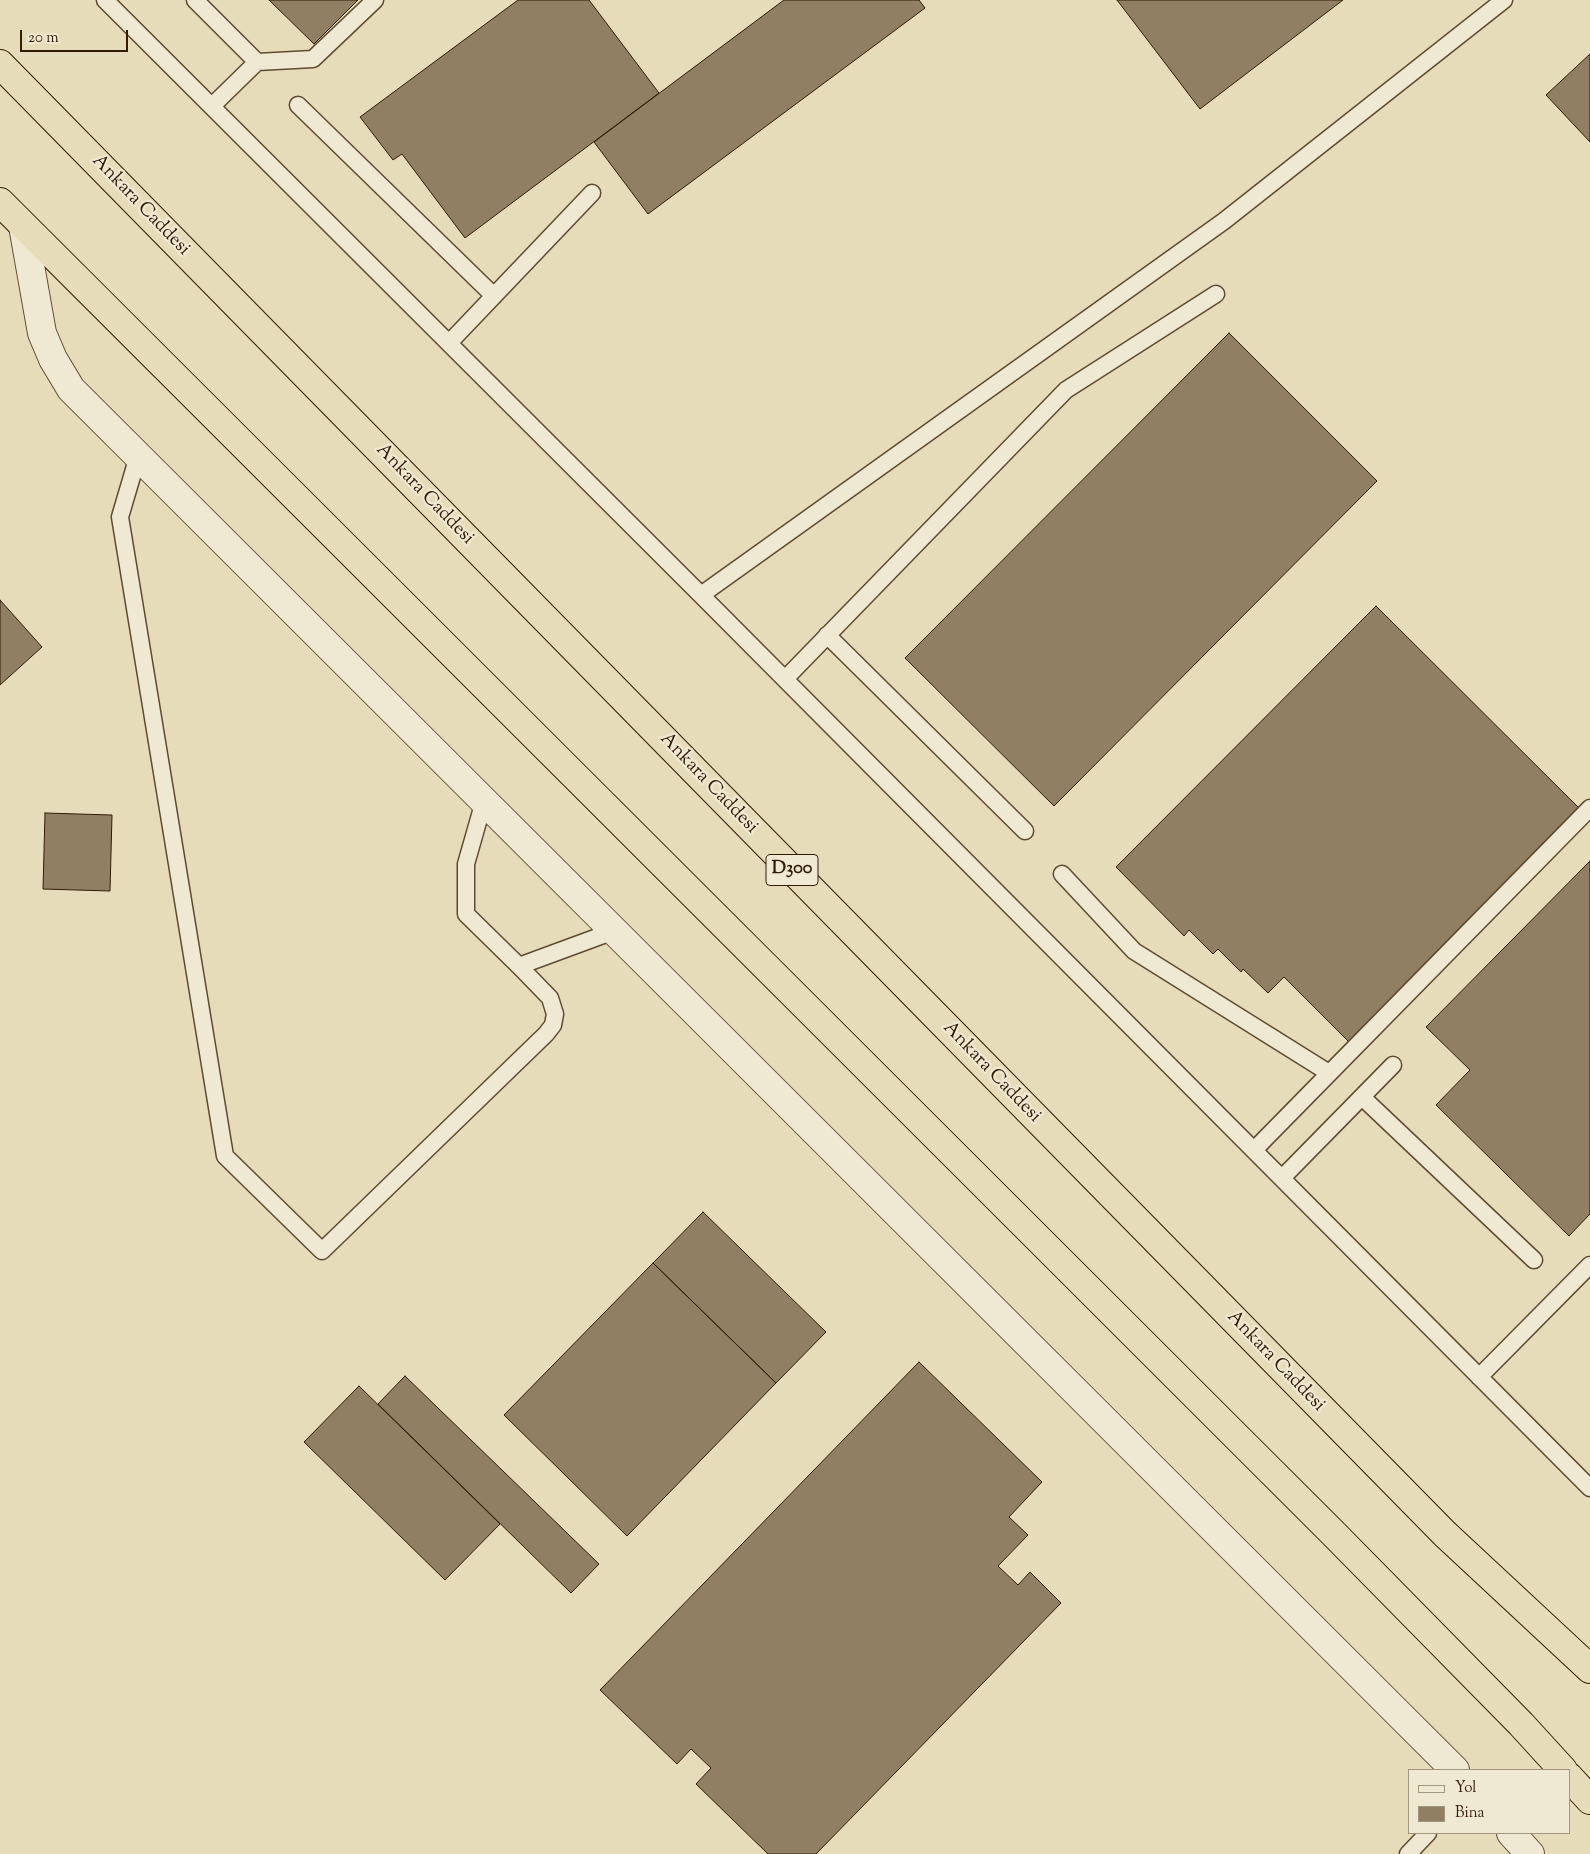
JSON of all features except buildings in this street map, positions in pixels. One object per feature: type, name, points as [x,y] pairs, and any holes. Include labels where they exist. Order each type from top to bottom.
[{"type":"highway","name":"Ankara Caddesi","points":[[0,64],[1444,1534],[1590,1669]]},
{"type":"highway","points":[[0,202],[1334,1534],[1522,1724],[1562,1769]]},
{"type":"highway","points":[[1570,1778],[1590,1800]]},
{"type":"street","points":[[23,226],[42,333],[53,359],[71,389],[1454,1769]]},
{"type":"street","points":[[1512,1834],[1530,1854]]},
{"type":"lane","points":[[105,0],[785,679],[1590,1488]]},
{"type":"lane","points":[[195,0],[257,62]]},
{"type":"lane","points":[[212,106],[257,62],[313,59],[374,0]]},
{"type":"lane","points":[[701,595],[1224,221],[1504,0]]},
{"type":"lane","points":[[298,105],[494,296]]},
{"type":"lane","points":[[449,343],[592,193]]},
{"type":"lane","points":[[785,679],[1066,390],[1216,294]]},
{"type":"lane","points":[[138,456],[120,517],[225,1156],[322,1251],[546,1034],[553,1024],[555,1014],[550,998],[466,914],[466,864],[484,801]]},
{"type":"lane","points":[[827,635],[1025,831]]},
{"type":"lane","points":[[1254,1150],[1590,808]]},
{"type":"lane","points":[[1062,874],[1134,951],[1329,1073]]},
{"type":"lane","points":[[519,966],[614,931]]},
{"type":"lane","points":[[1282,1178],[1393,1065]]},
{"type":"lane","points":[[1362,1097],[1534,1260]]},
{"type":"lane","points":[[1479,1377],[1590,1265]]},
{"type":"lane","points":[[1408,1854],[1427,1834]]}]
